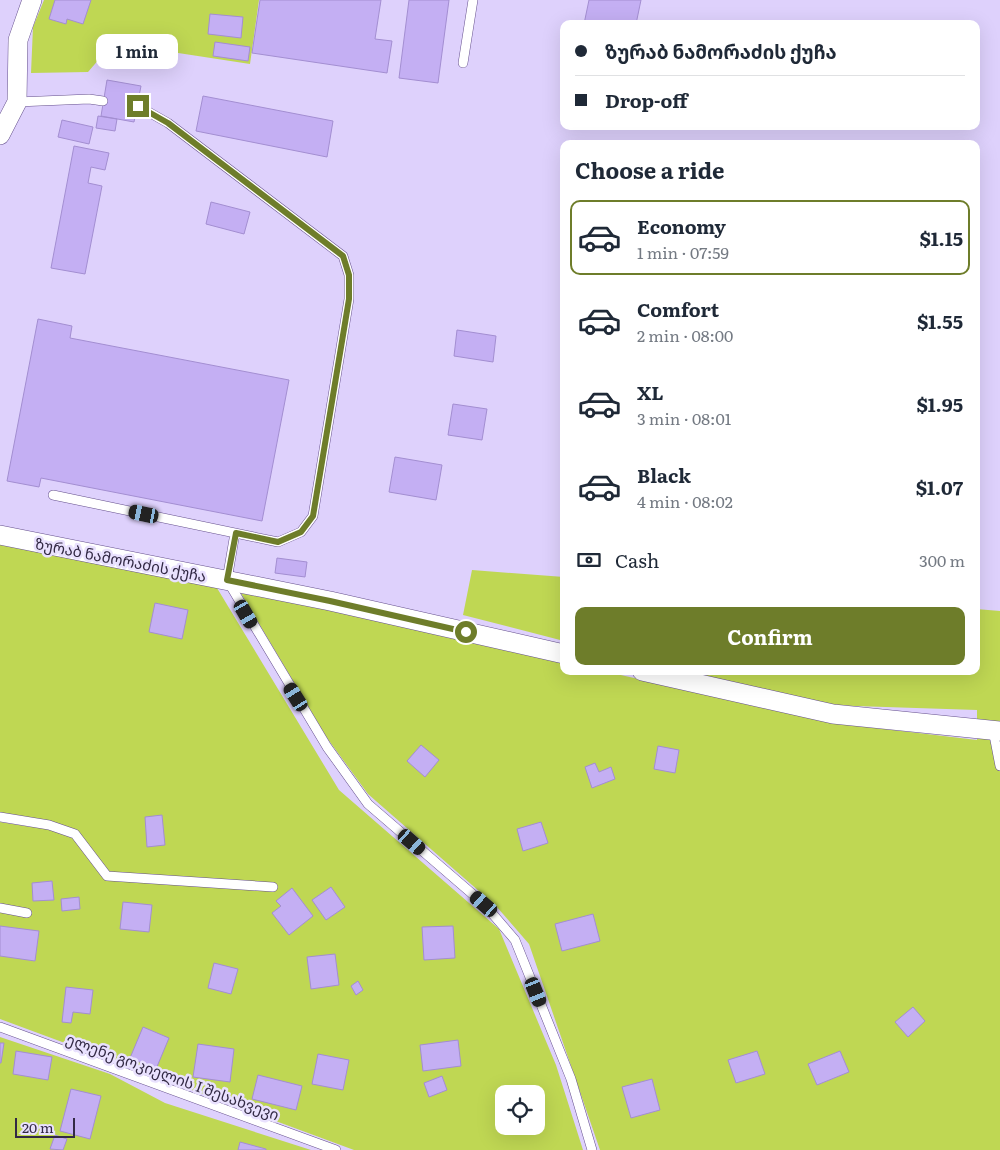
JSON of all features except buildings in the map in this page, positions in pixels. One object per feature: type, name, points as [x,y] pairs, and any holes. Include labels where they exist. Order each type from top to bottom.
[{"type":"street","points":[[0,135],[17,102],[18,40],[32,0]]},
{"type":"street","name":"ზურაბ ნამორაძის ქუჩა","points":[[0,535],[330,601],[560,653]]},
{"type":"street","points":[[660,675],[833,714],[997,730]]},
{"type":"lane","points":[[463,63],[474,0]]},
{"type":"lane","points":[[17,102],[103,101]]},
{"type":"lane","points":[[53,495],[278,542],[301,532],[313,516],[349,299],[349,275],[343,256],[168,123],[138,106]]},
{"type":"lane","points":[[236,533],[227,580],[326,747],[368,804],[484,904],[515,940],[571,1079],[592,1150]]},
{"type":"lane","points":[[997,730],[1000,766]]},
{"type":"lane","points":[[0,817],[49,825],[75,834],[107,876],[273,887]]},
{"type":"lane","points":[[0,908],[27,913]]},
{"type":"lane","name":"ელენე გოკიელის I შესახვევი","points":[[0,1028],[336,1150]]},
{"type":"green space","points":[[44,0],[259,0],[250,64],[113,43],[88,72],[31,73],[33,27]]},
{"type":"green space","points":[[0,543],[217,588],[339,790],[499,929],[556,1065],[583,1150],[354,1150],[0,1019],[0,822],[32,827],[35,820],[0,813]]},
{"type":"green space","points":[[472,570],[560,577],[560,640],[463,615]]},
{"type":"green space","points":[[239,590],[560,662],[560,675],[621,675],[834,723],[977,740],[977,710],[825,705],[703,675],[980,675],[980,609],[1000,611],[1000,1150],[600,1150],[529,944],[496,906],[368,794],[327,738]]},
{"type":"green space","points":[[0,1037],[110,1074],[165,1103],[311,1150],[0,1150]]},
{"type":"route","points":[[138,106],[168,123],[343,256],[349,275],[349,299],[313,516],[301,532],[278,542],[236,533],[227,580],[466,632]]}]
